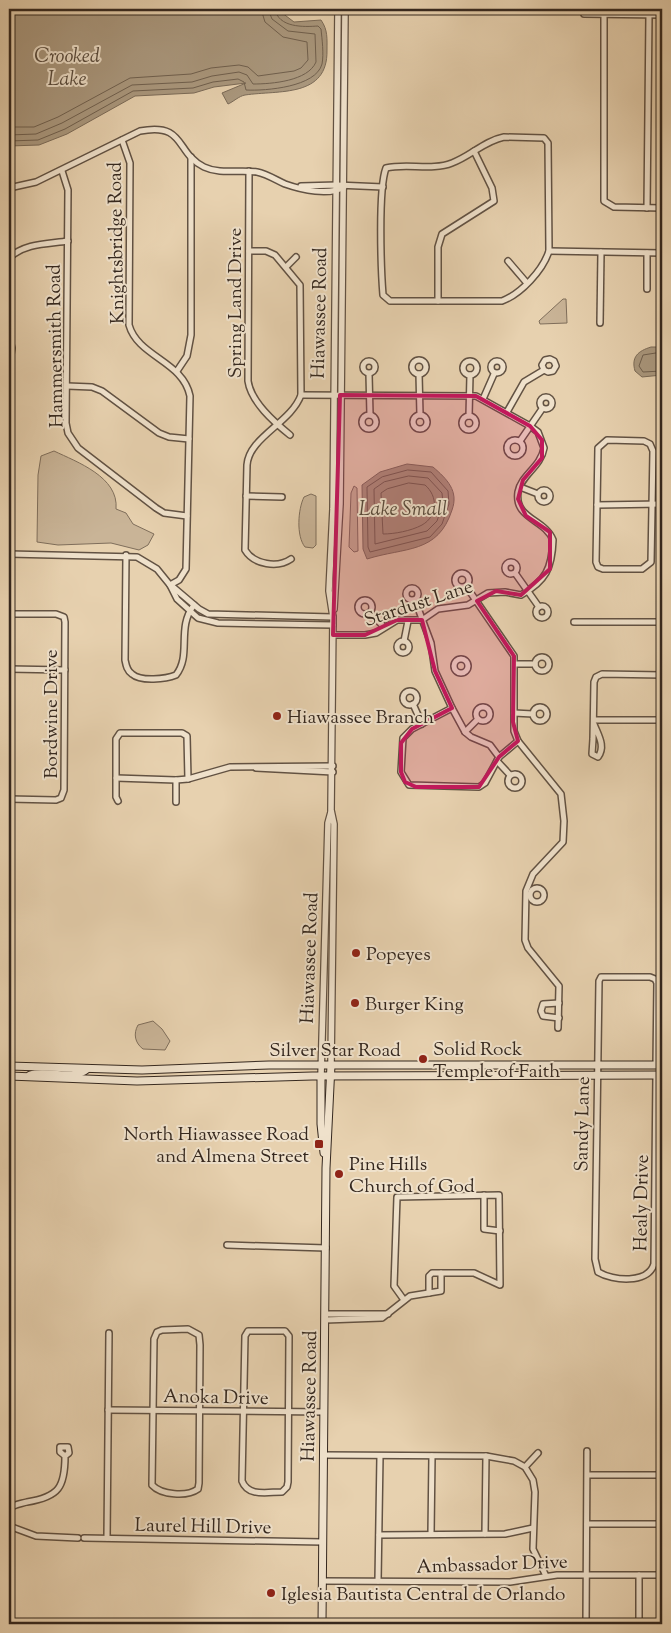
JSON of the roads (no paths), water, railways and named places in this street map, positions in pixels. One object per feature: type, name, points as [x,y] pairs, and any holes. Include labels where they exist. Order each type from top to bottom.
[{"type":"main road","name":"Silver Star Road","points":[[9,1067],[152,1070],[322,1065],[659,1066]]},
{"type":"main road","name":"Hiawassee Road","points":[[322,1624],[326,1168],[331,1065]]},
{"type":"main road","points":[[440,1076],[447,1070],[471,1070],[477,1066]]},
{"type":"main road","points":[[25,1077],[39,1073],[77,1074],[87,1069]]},
{"type":"main road","name":"Silver Star Road","points":[[9,1076],[137,1081],[321,1076],[659,1075]]},
{"type":"main road","name":"Hiawassee Road","points":[[321,1076],[321,1124],[326,1168]]},
{"type":"street","name":"Hiawassee Road","points":[[331,1065],[334,824],[332,810],[333,625],[329,592],[333,509],[338,9]]},
{"type":"street","name":"Hiawassee Road","points":[[332,617],[339,534],[345,9]]},
{"type":"street","points":[[584,14],[662,15]]},
{"type":"street","points":[[604,14],[604,201],[614,207],[662,208]]},
{"type":"street","points":[[647,208],[649,14]]},
{"type":"street","points":[[338,103],[345,103]]},
{"type":"street","points":[[9,188],[36,182],[62,171],[140,131],[162,129],[179,140],[191,157],[202,166],[212,170],[260,173],[298,187],[383,187]]},
{"type":"street","points":[[504,137],[544,138],[548,143],[549,251],[542,266],[514,295],[502,301],[390,301],[382,295],[383,187],[386,168],[441,166],[452,163],[487,142],[504,137]]},
{"type":"street","name":"Knightsbridge Road","points":[[122,140],[130,163],[129,325],[137,340],[177,371],[184,381],[190,396],[186,569],[179,580],[170,585]]},
{"type":"street","points":[[438,301],[438,247],[442,234],[494,201],[492,188],[474,151]]},
{"type":"street","points":[[177,371],[187,356],[191,335],[191,157]]},
{"type":"street","name":"Hammersmith Road","points":[[62,171],[68,190],[66,423],[73,443],[156,508],[164,513],[187,516]]},
{"type":"street","name":"Spring Land Drive","points":[[249,171],[249,389],[278,425],[290,435]]},
{"type":"street","points":[[9,258],[20,249],[28,246],[68,241]]},
{"type":"street","points":[[248,251],[266,252],[275,255],[295,276],[302,293],[301,395],[294,410],[250,453],[244,543],[249,556],[256,561],[285,563],[291,559]]},
{"type":"street","points":[[549,251],[662,253]]},
{"type":"street","points":[[600,323],[601,252]]},
{"type":"street","points":[[646,289],[647,252]]},
{"type":"street","points":[[286,266],[296,257]]},
{"type":"street","points":[[508,261],[526,282]]},
{"type":"street","points":[[9,337],[12,348],[9,366]]},
{"type":"street","points":[[507,412],[524,382],[544,370]]},
{"type":"street","points":[[369,374],[370,415]]},
{"type":"street","points":[[420,374],[420,415]]},
{"type":"street","points":[[483,399],[494,374]]},
{"type":"street","points":[[470,375],[470,416]]},
{"type":"street","points":[[67,386],[92,387],[102,391],[159,433],[169,438],[189,439]]},
{"type":"street","points":[[301,395],[470,395],[483,399],[530,426],[542,440],[543,452],[537,466],[520,487],[518,499],[520,508],[526,516],[545,527],[553,540],[550,569],[527,592]]},
{"type":"street","points":[[520,441],[542,409]]},
{"type":"street","points":[[9,424],[9,502]]},
{"type":"street","points":[[602,435],[603,442]]},
{"type":"street","points":[[607,440],[644,441],[650,444],[653,451],[652,504],[651,562],[642,570],[603,570],[598,567],[596,562],[598,448],[603,442],[607,440]]},
{"type":"street","points":[[520,487],[538,494]]},
{"type":"street","points":[[246,496],[282,497]]},
{"type":"street","points":[[597,505],[662,504]]},
{"type":"street","points":[[9,554],[126,555],[147,562],[157,569],[189,612],[198,618],[218,623],[333,625]]},
{"type":"street","points":[[126,555],[125,660],[131,674],[137,677],[169,678],[176,675],[182,663],[184,625],[194,605]]},
{"type":"street","points":[[514,573],[539,607]]},
{"type":"street","points":[[170,585],[208,614],[220,616],[332,617]]},
{"type":"street","points":[[466,586],[512,650],[515,664],[514,731],[518,742],[557,786],[563,802],[563,842],[530,878],[525,940],[528,948],[559,986],[558,1028]]},
{"type":"street","name":"Stardust Lane","points":[[333,635],[365,635],[397,620],[422,620],[444,607],[477,601],[488,593],[496,591],[521,595],[527,592]]},
{"type":"street","points":[[415,600],[431,644],[435,671],[452,708],[465,732],[471,737],[490,745],[510,776]]},
{"type":"street","points":[[370,612],[384,627]]},
{"type":"street","name":"Bordwine Drive","points":[[9,614],[56,614],[64,617],[65,622],[64,790],[61,798],[56,800],[9,799]]},
{"type":"street","points":[[404,641],[408,621]]},
{"type":"street","points":[[574,622],[662,622]]},
{"type":"street","points":[[515,664],[535,664]]},
{"type":"street","points":[[9,669],[65,670]]},
{"type":"street","points":[[594,722],[601,739],[601,754],[598,757],[592,754],[596,677],[602,674],[662,675]]},
{"type":"street","points":[[413,704],[422,724]]},
{"type":"street","points":[[452,708],[406,734],[401,743],[401,772],[409,785],[479,787],[485,783],[498,759],[518,742]]},
{"type":"street","points":[[514,713],[533,714]]},
{"type":"street","points":[[465,732],[478,719]]},
{"type":"street","points":[[594,722],[662,720]]},
{"type":"street","points":[[118,801],[116,797],[116,739],[120,733],[182,733],[187,736],[188,779]]},
{"type":"street","points":[[116,778],[188,779],[230,768],[333,769]]},
{"type":"street","points":[[176,780],[176,802]]},
{"type":"street","name":"Hiawassee Road","points":[[321,1076],[328,823],[332,810]]},
{"type":"street","name":"Sandy Lane","points":[[624,1278],[604,1276],[598,1272],[596,1266],[597,1066],[599,981],[601,977],[607,975],[650,977],[656,979],[659,1066]]},
{"type":"street","points":[[558,1018],[543,1016],[542,1011],[543,1004],[559,1003]]},
{"type":"street","name":"Healy Drive","points":[[624,1278],[641,1277],[649,1273],[654,1264],[659,1075]]},
{"type":"street","points":[[484,1195],[484,1229],[500,1231]]},
{"type":"street","points":[[404,1300],[394,1286],[396,1198],[399,1196],[500,1196],[500,1285],[474,1274],[430,1274],[429,1293]]},
{"type":"street","points":[[227,1245],[326,1248]]},
{"type":"street","points":[[325,1317],[388,1314],[414,1294],[441,1291],[441,1273]]},
{"type":"street","points":[[175,1329],[194,1330],[199,1334],[199,1411],[198,1489],[193,1492],[176,1493],[157,1490],[152,1485],[154,1410],[154,1339],[156,1332],[175,1329]]},
{"type":"street","points":[[248,1331],[285,1331],[289,1336],[290,1411],[287,1487],[282,1492],[250,1492],[245,1488],[242,1481],[244,1411],[245,1336],[248,1331]]},
{"type":"street","points":[[107,1538],[109,1333]]},
{"type":"street","name":"Anoka Drive","points":[[108,1410],[324,1412]]},
{"type":"street","points":[[586,1624],[587,1452]]},
{"type":"street","points":[[525,1468],[538,1453]]},
{"type":"street","points":[[323,1455],[486,1456],[514,1461],[525,1468],[533,1480],[535,1492],[533,1549],[546,1576]]},
{"type":"street","points":[[9,1509],[18,1504],[50,1497],[57,1491],[65,1474],[65,1456]]},
{"type":"street","points":[[378,1581],[380,1456]]},
{"type":"street","points":[[432,1456],[432,1534]]},
{"type":"street","points":[[485,1534],[486,1456]]},
{"type":"street","points":[[588,1475],[662,1476]]},
{"type":"street","points":[[587,1524],[662,1524]]},
{"type":"street","name":"Laurel Hill Drive","points":[[9,1526],[36,1536],[323,1542]]},
{"type":"street","points":[[379,1535],[505,1534],[533,1528]]},
{"type":"street","points":[[639,1575],[639,1624]]},
{"type":"street","name":"Ambassador Drive","points":[[322,1581],[510,1582],[546,1576],[662,1575]]},
{"type":"water","name":"Crooked Lake","points":[[9,9],[277,9],[294,22],[321,20],[327,35],[325,66],[319,77],[299,89],[245,95],[228,104],[222,93],[246,83],[214,87],[194,93],[135,96],[67,134],[39,145],[9,146]]},
{"type":"water","points":[[651,347],[662,347],[662,375],[642,377],[635,371],[635,358],[642,350]]},
{"type":"water","name":"Lake Small","points":[[407,464],[433,467],[443,476],[453,491],[454,503],[452,510],[446,524],[438,535],[429,542],[407,550],[367,559],[363,549],[362,485],[380,472]]},
{"type":"place","name":"Hiawassee Branch","points":[[277,716]]},
{"type":"place","name":"Popeyes","points":[[356,953]]},
{"type":"place","name":"Burger King","points":[[355,1003]]},
{"type":"place","name":"Solid Rock Temple of Faith","points":[[423,1059]]},
{"type":"place","name":"North Hiawassee Road and Almena Street","points":[[319,1144]]},
{"type":"place","name":"Pine Hills Church of God","points":[[339,1174]]},
{"type":"place","name":"Iglesia Bautista Central de Orlando","points":[[271,1593]]}]
